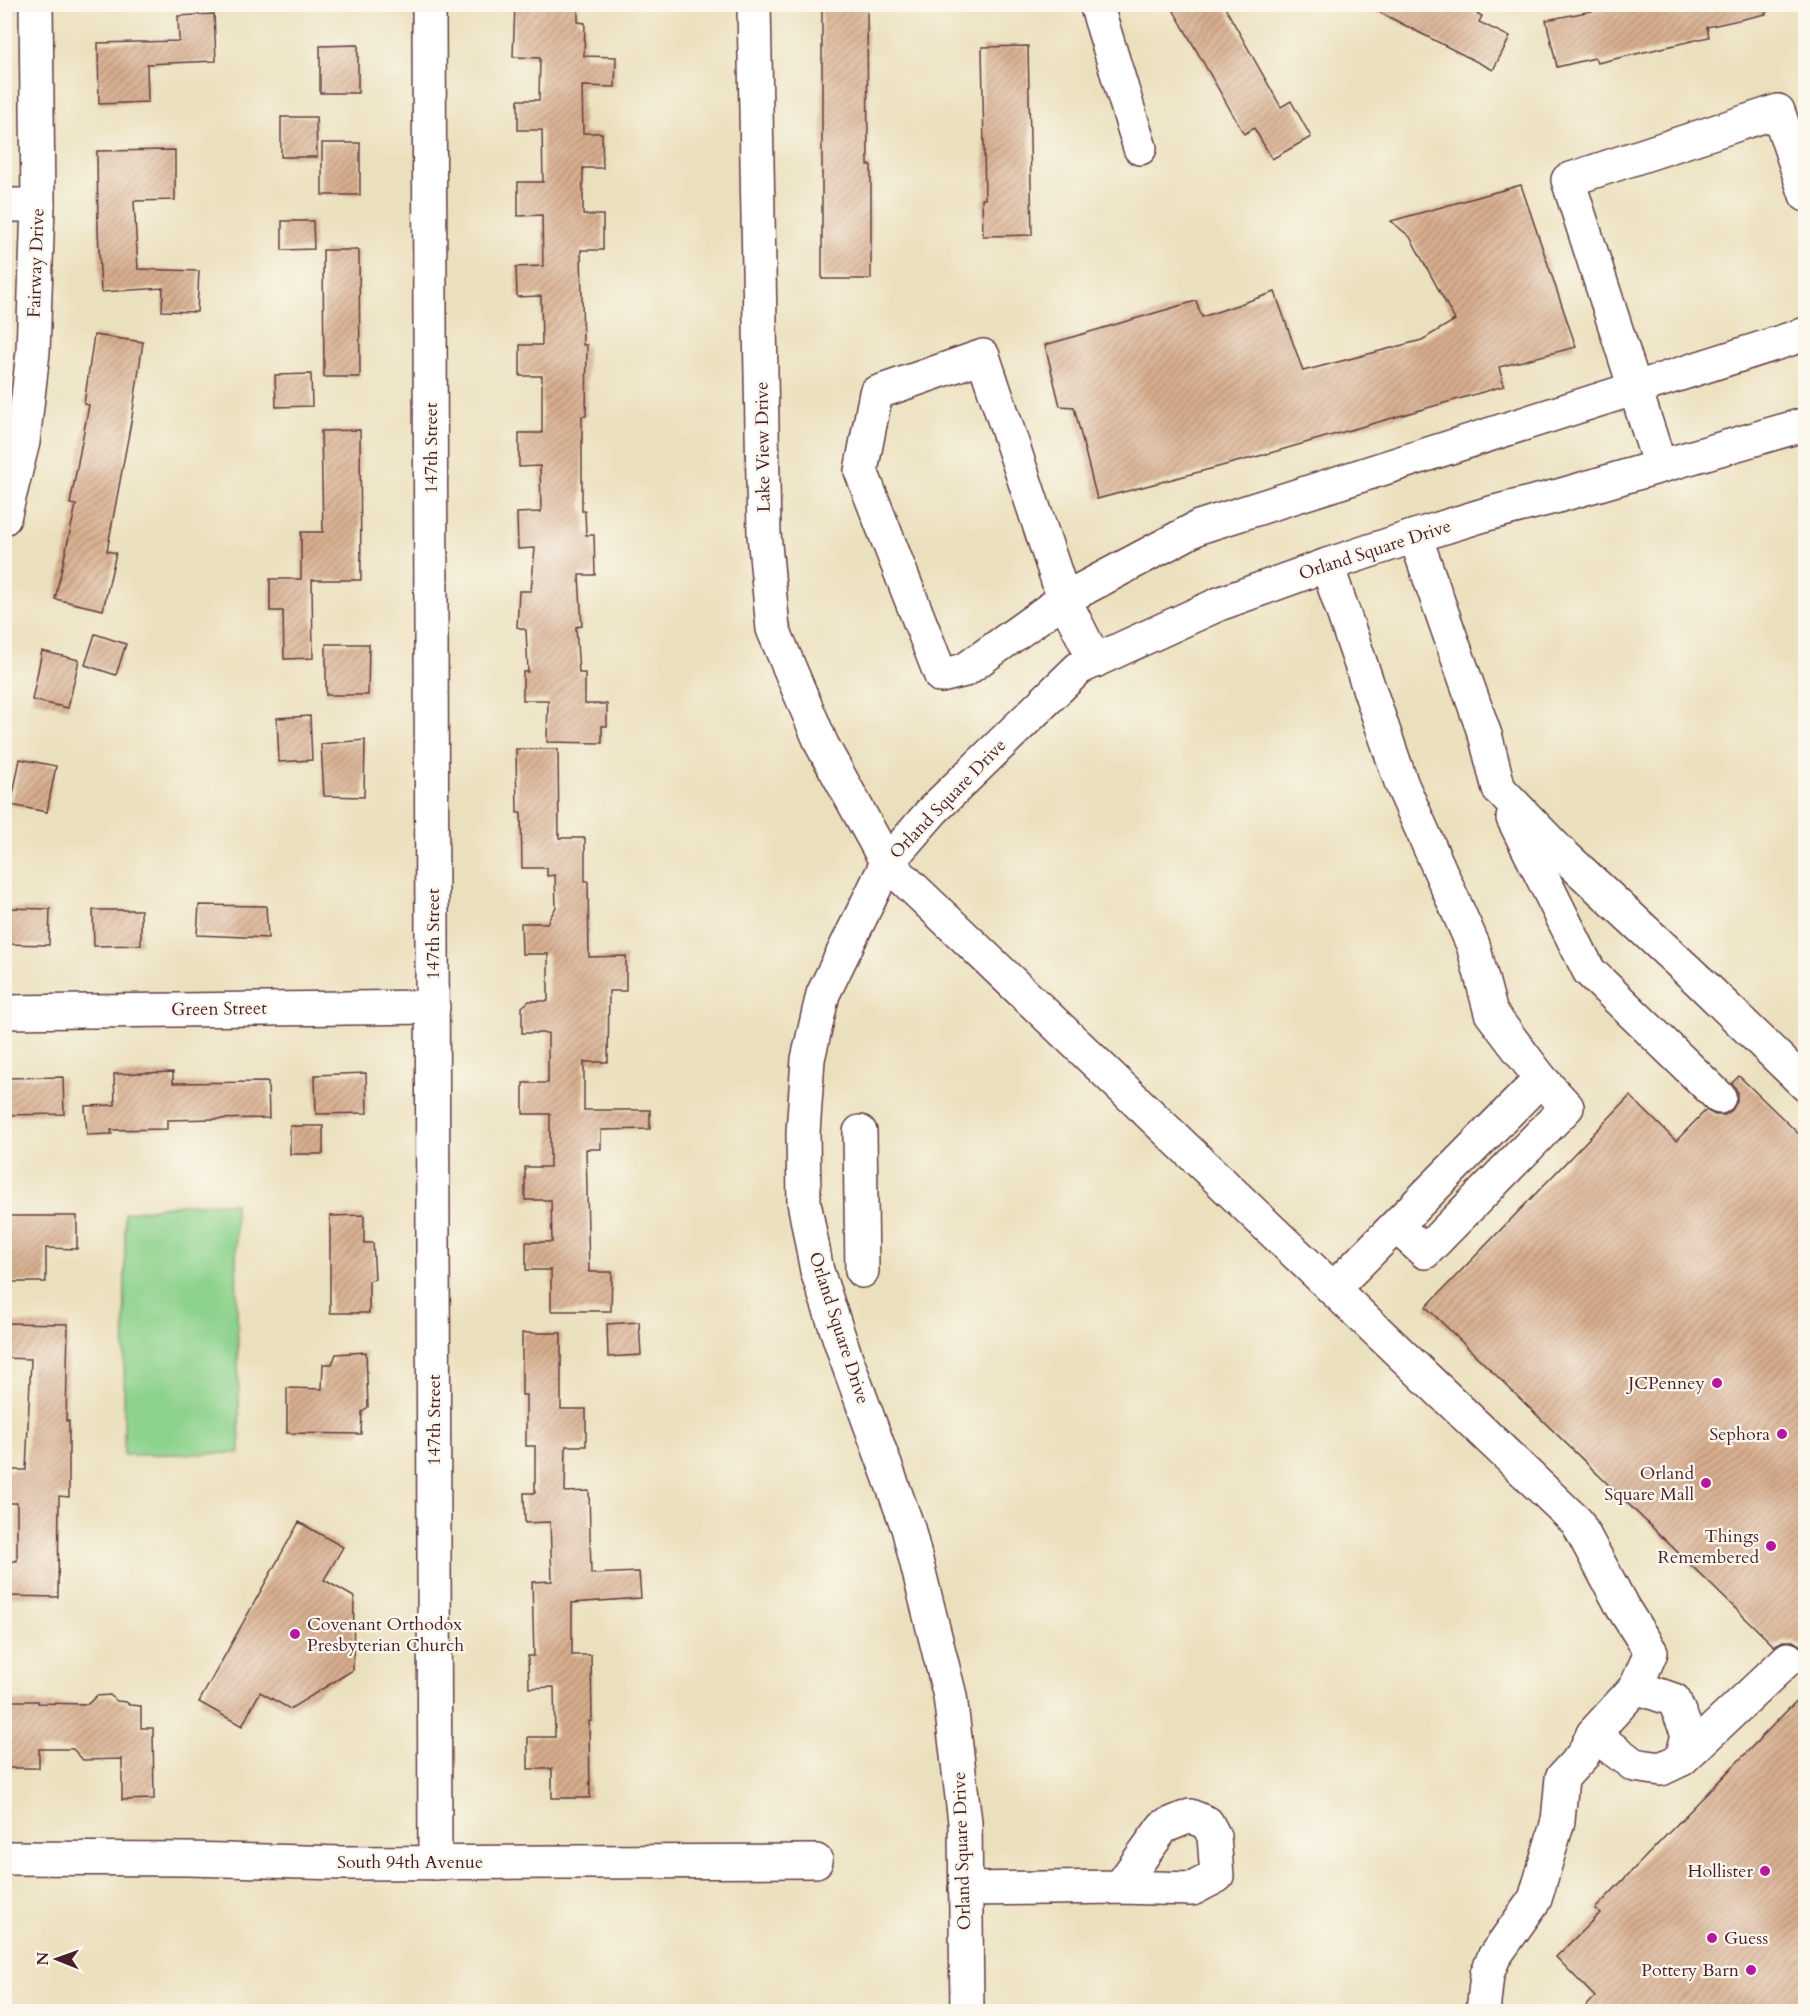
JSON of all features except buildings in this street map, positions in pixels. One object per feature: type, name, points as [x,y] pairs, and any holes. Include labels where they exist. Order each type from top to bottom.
[{"type":"street","name":"Fairway Drive","points":[[4,518],[23,442],[33,352],[38,205],[36,4]]},
{"type":"street","name":"147th Street","points":[[429,4],[435,1863]]},
{"type":"street","name":"Lake View Drive","points":[[754,4],[764,534],[773,629],[822,745],[887,863],[1577,1522],[1623,1608],[1651,1652],[1636,1687]]},
{"type":"street","points":[[1096,4],[1140,148]]},
{"type":"street","points":[[1660,466],[1568,180],[1778,111],[1806,195]]},
{"type":"street","points":[[4,205],[38,205]]},
{"type":"street","points":[[1095,661],[1064,599],[983,356],[876,393],[861,471],[941,676],[965,670],[1064,599],[1199,527],[1806,334]]},
{"type":"street","name":"Orland Square Drive","points":[[966,2012],[965,1822],[950,1696],[908,1528],[817,1271],[804,1203],[802,1133],[808,1059],[823,994],[887,863],[933,810],[1071,676],[1095,661],[1220,604],[1327,565],[1415,536],[1806,424]]},
{"type":"street","points":[[1415,536],[1486,738],[1499,789],[1589,970],[1719,1097]]},
{"type":"street","points":[[1327,565],[1402,785],[1473,945],[1491,1013],[1541,1079],[1567,1107],[1425,1251],[1396,1226]]},
{"type":"street","points":[[1499,789],[1557,849],[1806,1085]]},
{"type":"street","name":"Green Street","points":[[4,1012],[433,1007]]},
{"type":"street","points":[[1333,1290],[1541,1079]]},
{"type":"street","points":[[860,1132],[862,1271]]},
{"type":"street","points":[[1455,1165],[1482,1193]]},
{"type":"street","points":[[1593,1734],[1634,1765],[1661,1769],[1682,1759],[1788,1659]]},
{"type":"street","points":[[1483,2012],[1487,1974],[1494,1957],[1535,1899],[1558,1821],[1562,1778],[1583,1755],[1593,1734],[1636,1687],[1674,1700],[1688,1734],[1682,1759]]},
{"type":"street","name":"South 94th Avenue","points":[[4,1858],[435,1863],[816,1861]]},
{"type":"street","points":[[965,1889],[1120,1887]]},
{"type":"green space","points":[[235,1203],[240,1453],[124,1455],[125,1213],[181,1204]]},
{"type":"place","name":"JCPenney","points":[[1717,1383]]},
{"type":"place","name":"Sephora","points":[[1782,1434]]},
{"type":"place","name":"Orland Square Mall","points":[[1706,1483]]},
{"type":"place","name":"Things Remembered","points":[[1771,1546]]},
{"type":"place","name":"Covenant Orthodox Presbyterian Church","points":[[295,1634]]},
{"type":"place","name":"Hollister","points":[[1765,1871]]},
{"type":"place","name":"Guess","points":[[1712,1938]]},
{"type":"place","name":"Pottery Barn","points":[[1751,1970]]}]
